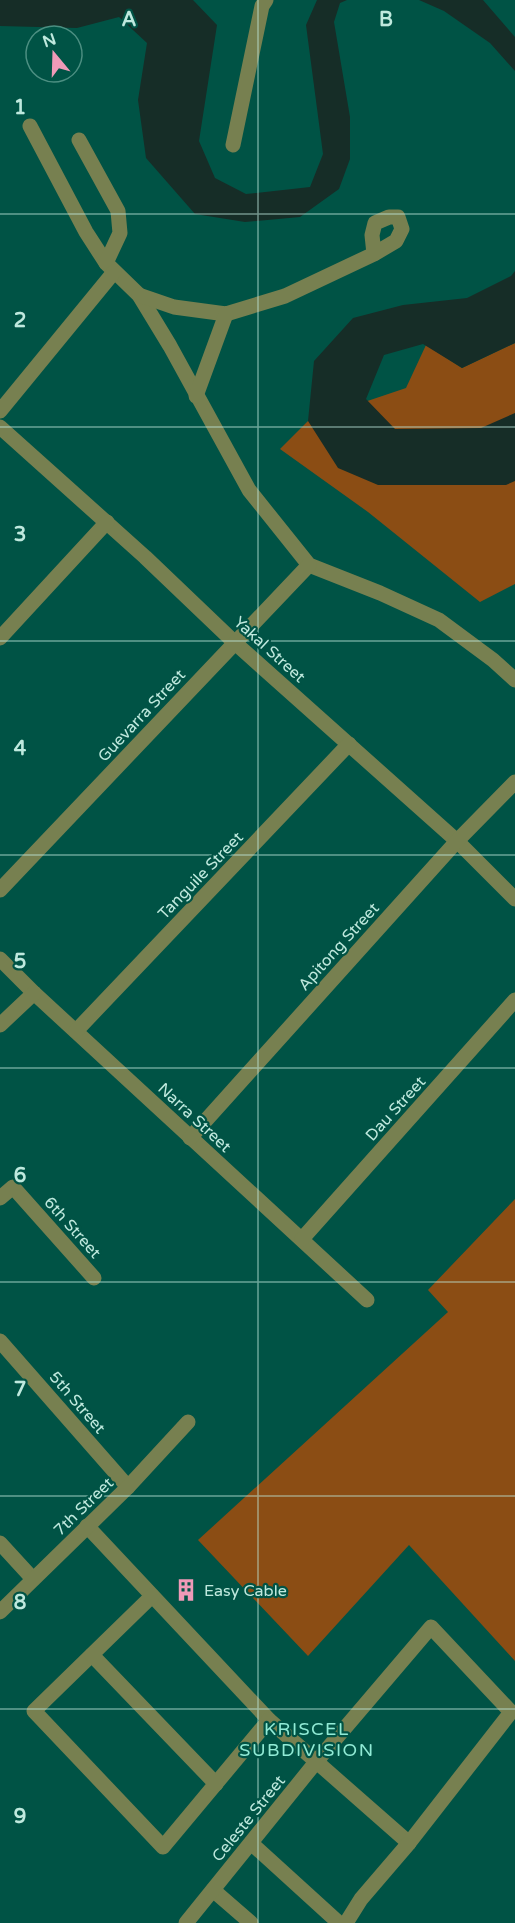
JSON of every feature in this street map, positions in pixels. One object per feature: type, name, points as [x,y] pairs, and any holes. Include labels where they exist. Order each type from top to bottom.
[{"type":"street","points":[[232,145],[262,6],[266,0]]},
{"type":"street","points":[[30,126],[86,232],[110,268],[139,295],[170,346],[249,490],[309,565],[380,593],[439,620],[493,660],[515,680]]},
{"type":"street","points":[[0,411],[110,268],[120,233],[118,211],[80,140]]},
{"type":"street","points":[[139,295],[174,307],[226,314],[285,296],[374,254]]},
{"type":"street","points":[[196,396],[226,314]]},
{"type":"street","name":"Yakal Street","points":[[0,427],[107,522],[234,642],[457,841],[515,899]]},
{"type":"street","points":[[0,638],[107,522]]},
{"type":"street","name":"Guevarra Street","points":[[0,890],[309,565]]},
{"type":"street","name":"Tanguile Street","points":[[76,1031],[349,744]]},
{"type":"street","name":"Apitong Street","points":[[190,1138],[457,841],[515,782]]},
{"type":"street","name":"Narra Street","points":[[0,959],[190,1138],[367,1300]]},
{"type":"street","points":[[0,1025],[34,993]]},
{"type":"street","name":"Dau Street","points":[[302,1239],[515,1000]]},
{"type":"street","name":"6th Street","points":[[0,1198],[13,1187],[94,1278]]},
{"type":"street","name":"5th Street","points":[[0,1341],[128,1487]]},
{"type":"street","name":"7th Street","points":[[0,1612],[128,1487],[188,1422]]},
{"type":"street","points":[[87,1526],[269,1720],[409,1843],[362,1899],[346,1923]]},
{"type":"street","points":[[0,1543],[33,1579]]},
{"type":"street","points":[[152,1596],[34,1711],[163,1847],[269,1720]]},
{"type":"street","name":"Celeste Street","points":[[186,1923],[316,1762],[431,1627],[511,1712],[409,1843]]},
{"type":"street","points":[[92,1655],[216,1784]]},
{"type":"street","points":[[250,1844],[339,1923]]},
{"type":"street","points":[[213,1890],[252,1923]]},
{"type":"shaded area","points":[[515,343],[515,584],[480,602],[368,512],[280,449],[308,421],[406,388],[426,345],[462,368]]},
{"type":"shaded area","points":[[515,1199],[515,1661],[409,1545],[308,1656],[198,1540],[448,1312],[428,1290]]},
{"type":"water","points":[[0,0],[193,0],[217,25],[199,141],[215,178],[246,194],[310,187],[323,154],[306,25],[317,0],[347,0],[340,3],[334,22],[350,117],[350,159],[339,189],[300,217],[245,222],[195,214],[146,158],[138,100],[147,43],[119,17],[84,26],[84,24],[0,26]]},
{"type":"water","points":[[419,0],[483,0],[515,37],[515,71],[490,43],[444,11]]},
{"type":"water","points":[[515,271],[515,343],[462,368],[423,344],[384,355],[366,399],[395,429],[481,428],[515,413],[515,481],[506,485],[378,485],[338,468],[308,421],[314,361],[353,318],[403,305],[467,298],[511,276]]},
{"type":"place","name":"Easy Cable","points":[[186,1590]]},
{"type":"district","name":"KRISCEL SUBDIVISION","points":[[307,1739]]}]
